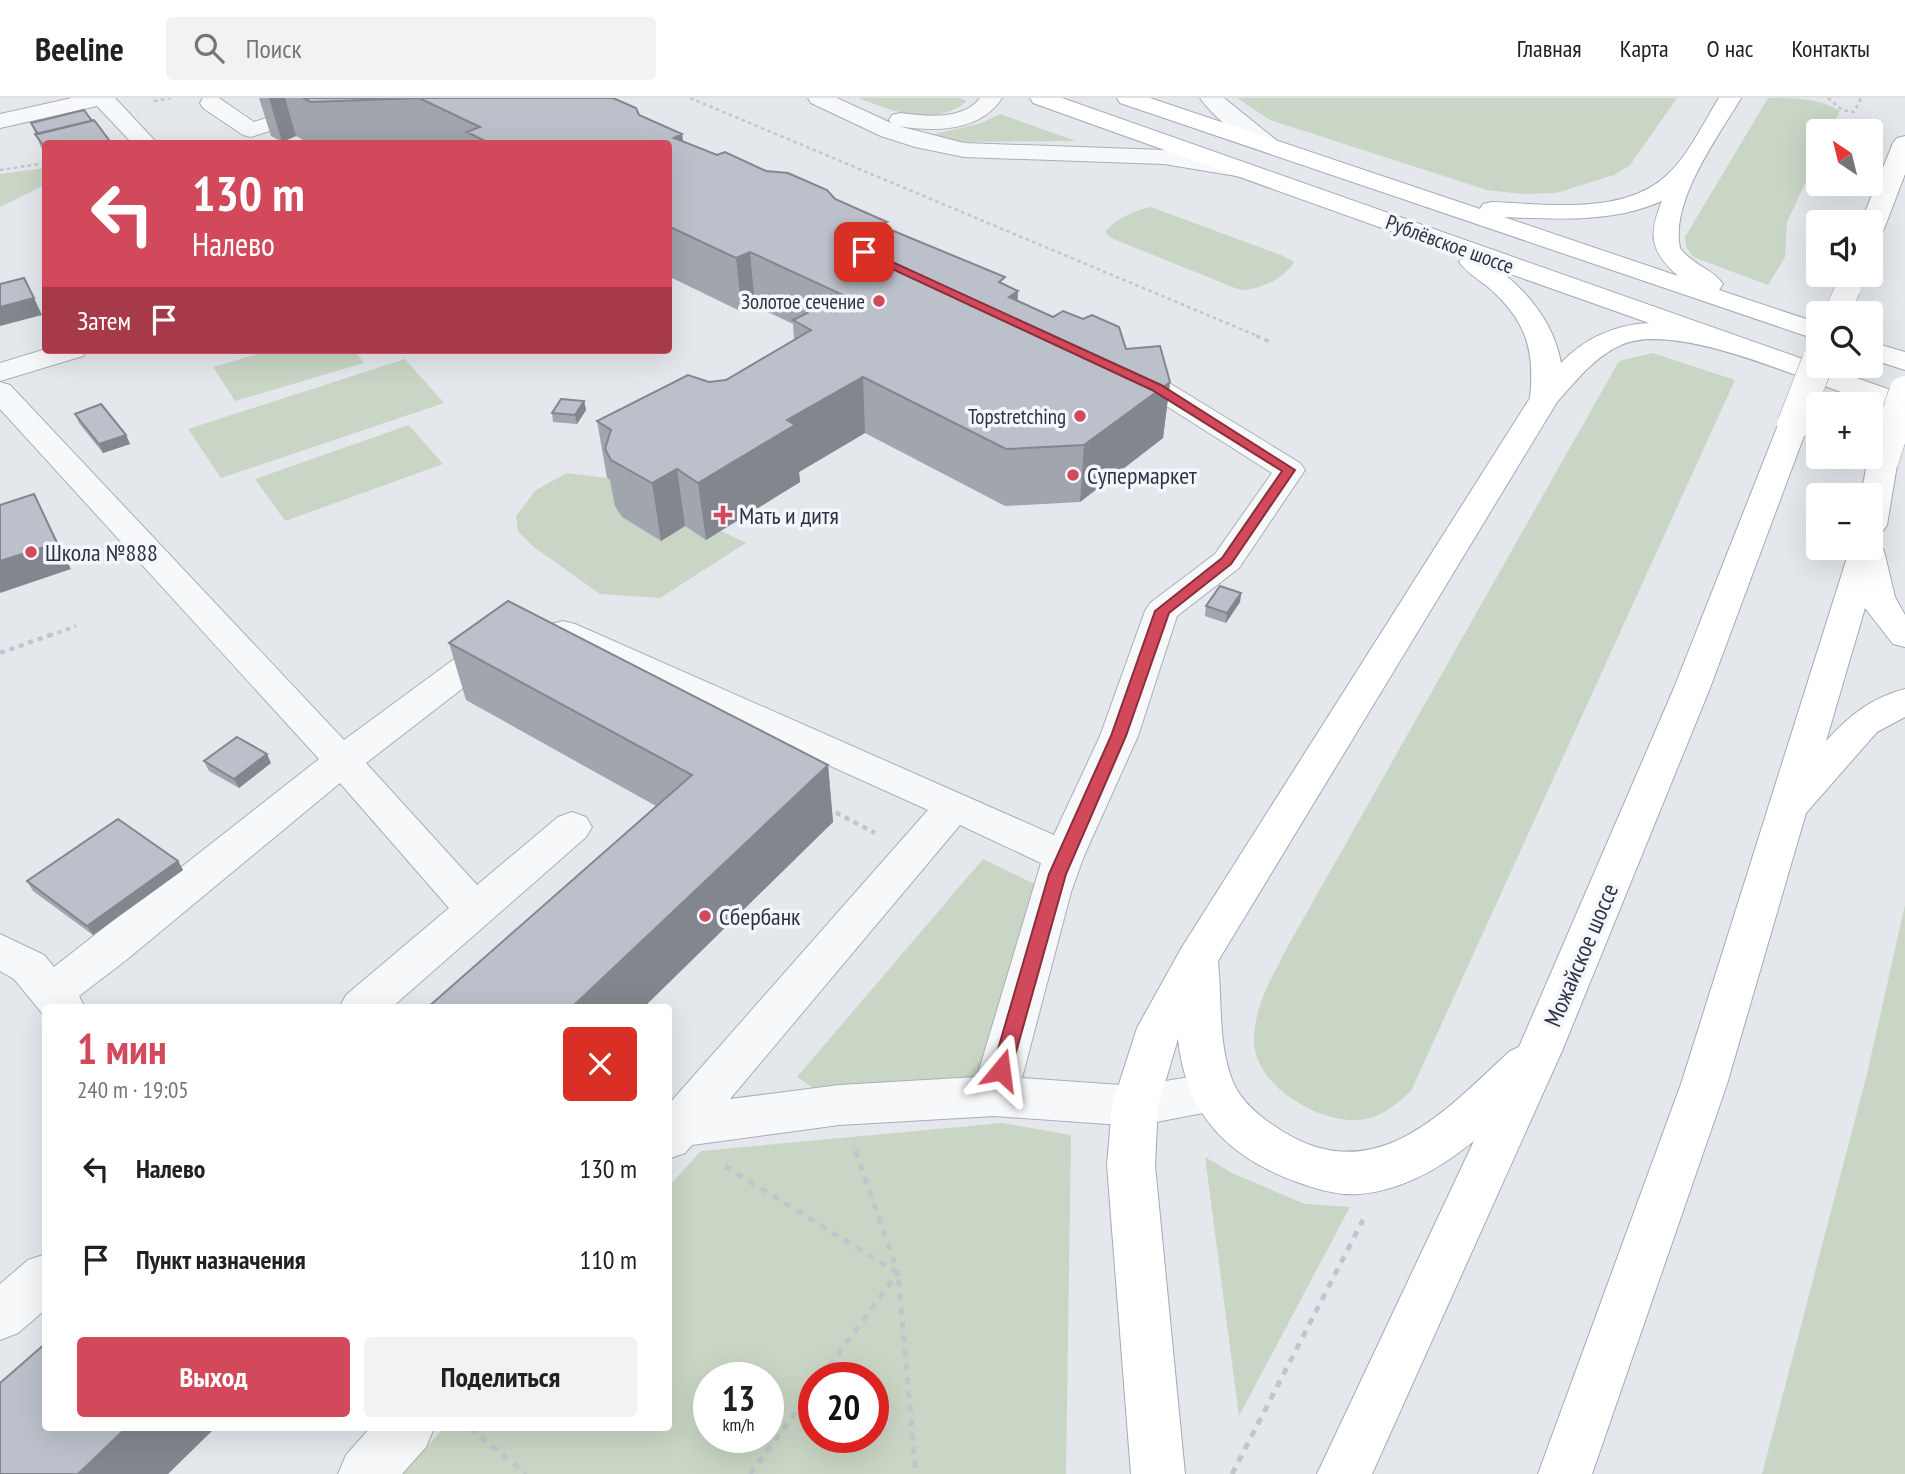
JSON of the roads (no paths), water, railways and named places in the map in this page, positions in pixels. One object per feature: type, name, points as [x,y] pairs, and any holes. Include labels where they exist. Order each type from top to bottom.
[{"type":"main road","name":"Рублёвское шоссе","points":[[1041,98],[1905,405]]},
{"type":"main road","name":"Рублёвское шоссе","points":[[1128,98],[1806,328]]},
{"type":"main road","points":[[1424,200],[1503,209],[1596,210],[1651,195],[1668,187],[1685,169],[1730,98]]},
{"type":"main road","points":[[1879,210],[1905,143]]},
{"type":"main road","points":[[1685,169],[1663,238],[1668,254],[1697,277],[1763,313]]},
{"type":"main road","points":[[1422,234],[1464,256],[1492,275],[1517,299],[1541,339],[1547,364],[1545,398]]},
{"type":"main road","points":[[1158,1474],[1131,1165],[1135,1106],[1158,1028],[1545,398],[1580,360],[1598,346],[1619,336],[1647,331],[1679,333],[1737,345]]},
{"type":"main road","points":[[1883,354],[1905,361]]},
{"type":"main road","name":"Можайское шоссе","points":[[1344,1474],[1541,1051],[1692,688],[1811,378]]},
{"type":"main road","points":[[1879,483],[1883,459],[1905,392]]},
{"type":"main road","points":[[1565,1474],[1704,1084],[1863,560]]},
{"type":"main road","points":[[1868,560],[1870,582],[1884,612],[1905,636]]},
{"type":"main road","points":[[1786,812],[1864,723],[1905,701]]},
{"type":"main road","points":[[1198,959],[1198,1045],[1214,1092],[1224,1109],[1253,1138],[1301,1163],[1347,1174],[1375,1170],[1409,1159],[1445,1139],[1541,1051]]},
{"type":"street","points":[[0,121],[102,98],[143,140]]},
{"type":"street","points":[[819,98],[889,131],[923,142],[964,150],[1164,157],[1242,170]]},
{"type":"street","points":[[846,109],[885,118],[941,122],[976,113],[990,102],[991,98]]},
{"type":"street","points":[[1211,98],[1235,121],[1274,148]]},
{"type":"street","points":[[211,103],[256,137],[323,106],[337,106]]},
{"type":"street","points":[[0,372],[60,354]]},
{"type":"street","points":[[994,1096],[1064,856],[1119,736],[1162,611],[1227,561],[1289,470],[1156,387],[1094,359]]},
{"type":"street","points":[[0,391],[342,761],[475,910]]},
{"type":"street","points":[[0,951],[29,968],[57,1001],[110,949],[342,761],[526,623],[954,806],[1064,856]]},
{"type":"street","points":[[674,1132],[954,806]]},
{"type":"street","points":[[365,1004],[572,827]]},
{"type":"street","points":[[674,1132],[839,1105],[994,1096],[1135,1106],[1214,1092]]},
{"type":"street","points":[[0,1316],[42,1281]]},
{"type":"street","points":[[365,1474],[404,1431]]},
{"type":"place","name":"Золотое сечение","points":[[879,301]]},
{"type":"place","name":"Topstretching","points":[[1080,416]]},
{"type":"place","name":"Супермаркет","points":[[1073,475]]},
{"type":"place","name":"Мать и дитя","points":[[723,515]]},
{"type":"place","name":"Школа №888","points":[[31,552]]},
{"type":"place","name":"Сбербанк","points":[[705,916]]}]
